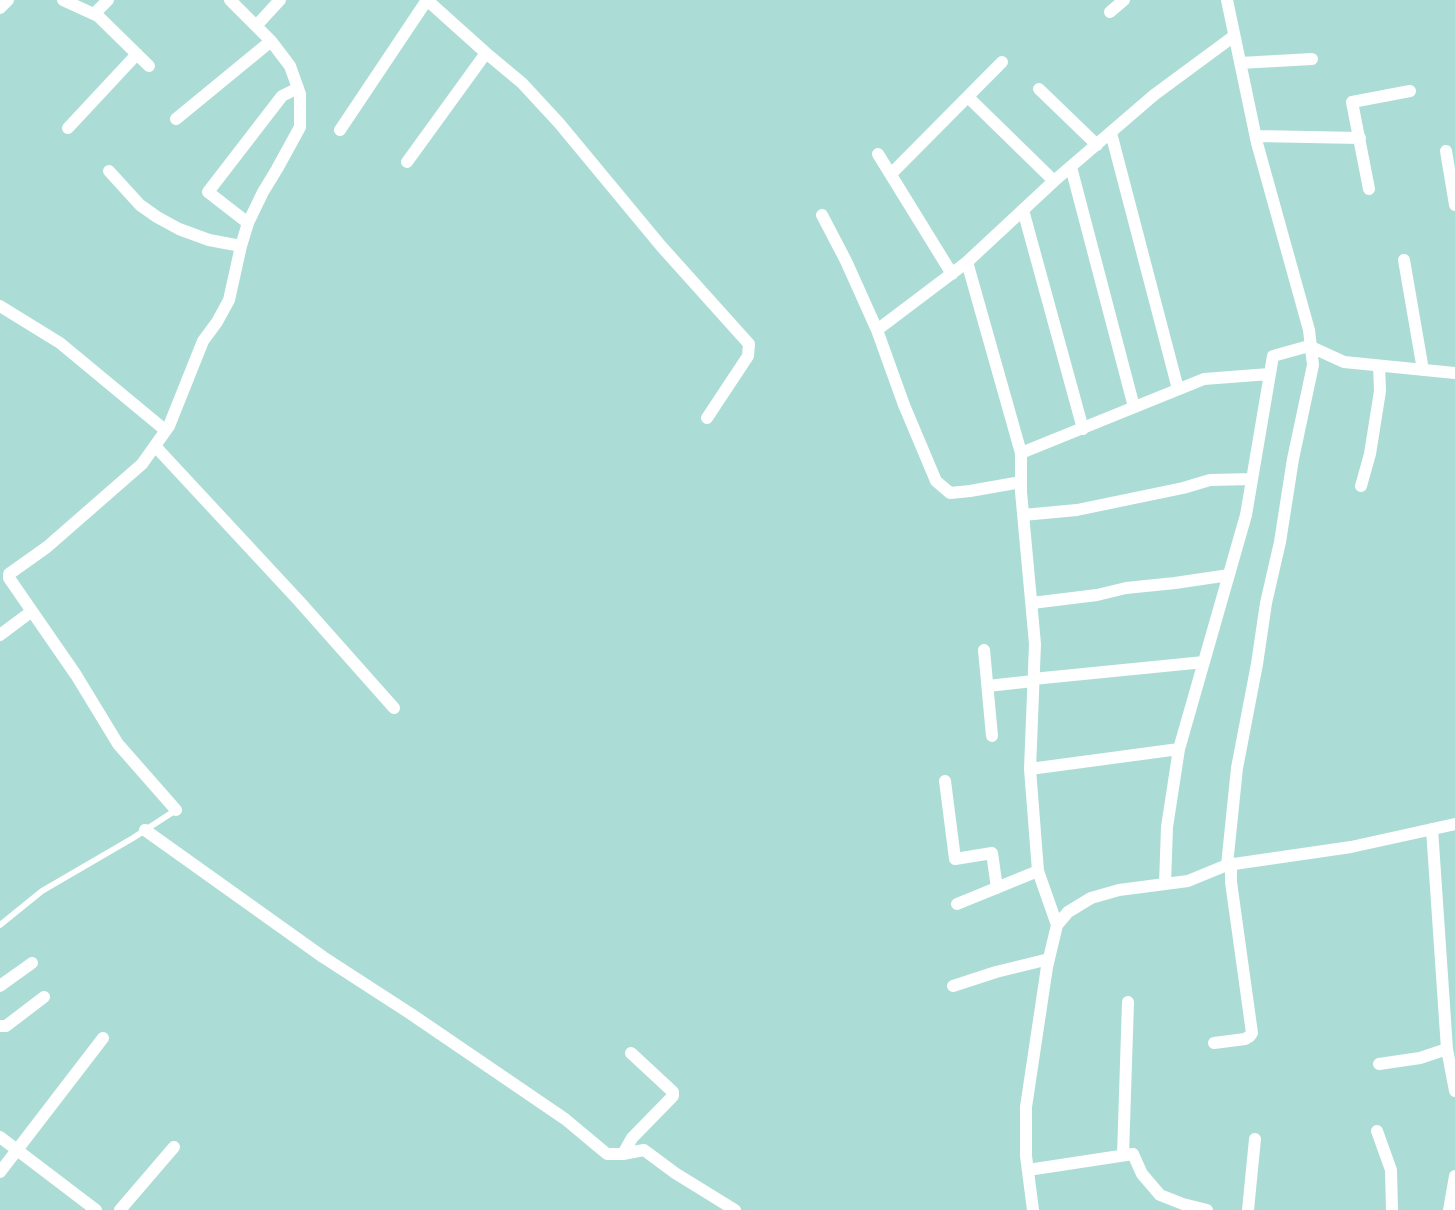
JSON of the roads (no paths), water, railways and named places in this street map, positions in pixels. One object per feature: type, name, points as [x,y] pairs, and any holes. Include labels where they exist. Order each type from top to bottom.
[{"type":"street","points":[[0,8],[8,0]]},
{"type":"street","points":[[63,0],[94,14],[113,29],[149,66]]},
{"type":"street","points":[[94,14],[108,0]]},
{"type":"street","points":[[176,810],[118,744],[76,675],[5,574],[46,547],[142,464],[169,426],[203,341],[218,322],[228,300],[248,223],[263,192],[278,169],[300,127],[300,94],[290,66],[271,41],[230,0]]},
{"type":"street","points":[[256,26],[280,0]]},
{"type":"street","points":[[340,130],[427,0],[486,54],[522,83],[559,124],[661,246],[749,344],[748,356],[707,418]]},
{"type":"street","points":[[1110,12],[1124,0]]},
{"type":"street","points":[[1214,1043],[1245,1039],[1252,1033],[1229,865],[1237,768],[1257,664],[1266,603],[1280,542],[1293,459],[1312,365],[1309,330],[1256,136],[1227,0]]},
{"type":"street","points":[[877,330],[967,262],[1054,181],[1154,95],[1234,36]]},
{"type":"street","points":[[176,119],[271,41]]},
{"type":"street","points":[[68,128],[138,54]]},
{"type":"street","points":[[406,162],[486,54]]},
{"type":"street","points":[[1240,63],[1312,59]]},
{"type":"street","points":[[891,174],[1002,62]]},
{"type":"street","points":[[248,223],[208,192],[282,96],[298,88]]},
{"type":"street","points":[[1039,89],[1096,145]]},
{"type":"street","points":[[1369,189],[1352,102],[1410,91]]},
{"type":"street","points":[[968,97],[1054,181]]},
{"type":"street","points":[[1111,132],[1178,389]]},
{"type":"street","points":[[1256,136],[1360,138]]},
{"type":"street","points":[[1446,151],[1455,205]]},
{"type":"street","points":[[878,154],[952,274]]},
{"type":"street","points":[[1071,167],[1134,407]]},
{"type":"street","points":[[109,171],[140,205],[164,221],[179,229],[209,240],[241,246]]},
{"type":"street","points":[[1023,210],[1083,429]]},
{"type":"street","points":[[822,215],[846,261],[877,330],[904,405],[936,481],[950,493],[1021,482]]},
{"type":"street","points":[[1404,260],[1423,370]]},
{"type":"street","points":[[967,262],[1021,453],[1023,515],[1035,644],[1030,769],[1038,871],[1057,926]]},
{"type":"street","points":[[0,306],[60,343],[165,430]]},
{"type":"street","points":[[1165,884],[1167,827],[1179,749],[1246,515],[1273,356],[1309,346],[1344,362],[1455,373]]},
{"type":"street","points":[[1361,486],[1372,445],[1380,391],[1379,366]]},
{"type":"street","points":[[1021,453],[1204,379],[1269,374]]},
{"type":"street","points":[[155,446],[299,600],[394,708]]},
{"type":"street","points":[[1023,515],[1077,510],[1183,488],[1210,480],[1252,479]]},
{"type":"street","points":[[1032,603],[1097,595],[1126,588],[1229,575]]},
{"type":"street","points":[[0,635],[32,611]]},
{"type":"street","points":[[984,650],[992,736]]},
{"type":"street","points":[[988,686],[1204,662]]},
{"type":"street","points":[[1030,769],[1179,749]]},
{"type":"street","points":[[946,782],[955,859],[992,853],[997,888]]},
{"type":"street","points":[[1033,1210],[1026,1156],[1026,1107],[1049,959],[1057,926],[1068,912],[1091,898],[1119,890],[1188,881],[1229,865],[1351,847],[1455,824]]},
{"type":"street","points":[[1432,829],[1447,1049],[1455,1091]]},
{"type":"street","points":[[145,830],[323,957],[411,1014],[565,1119],[607,1154],[623,1154],[644,1150],[675,1173],[736,1210]]},
{"type":"street","points":[[957,904],[1038,871]]},
{"type":"street","points":[[953,986],[996,972],[1049,959]]},
{"type":"street","points":[[0,986],[32,963]]},
{"type":"street","points":[[0,1026],[6,1026],[44,997]]},
{"type":"street","points":[[1123,1156],[1128,1002]]},
{"type":"street","points":[[0,1172],[103,1038]]},
{"type":"street","points":[[1379,1064],[1420,1058],[1447,1049]]},
{"type":"street","points":[[623,1154],[632,1138],[673,1096],[673,1092],[631,1053]]},
{"type":"street","points":[[1376,1130],[1391,1170],[1392,1210]]},
{"type":"street","points":[[0,1137],[96,1210]]},
{"type":"street","points":[[1248,1210],[1254,1139]]},
{"type":"street","points":[[120,1210],[174,1147]]},
{"type":"street","points":[[1028,1170],[1133,1154],[1142,1174],[1160,1195],[1183,1204],[1207,1210]]},
{"type":"street","points":[[1449,1210],[1455,1176]]},
{"type":"lane","points":[[0,925],[42,891],[176,810]]}]
